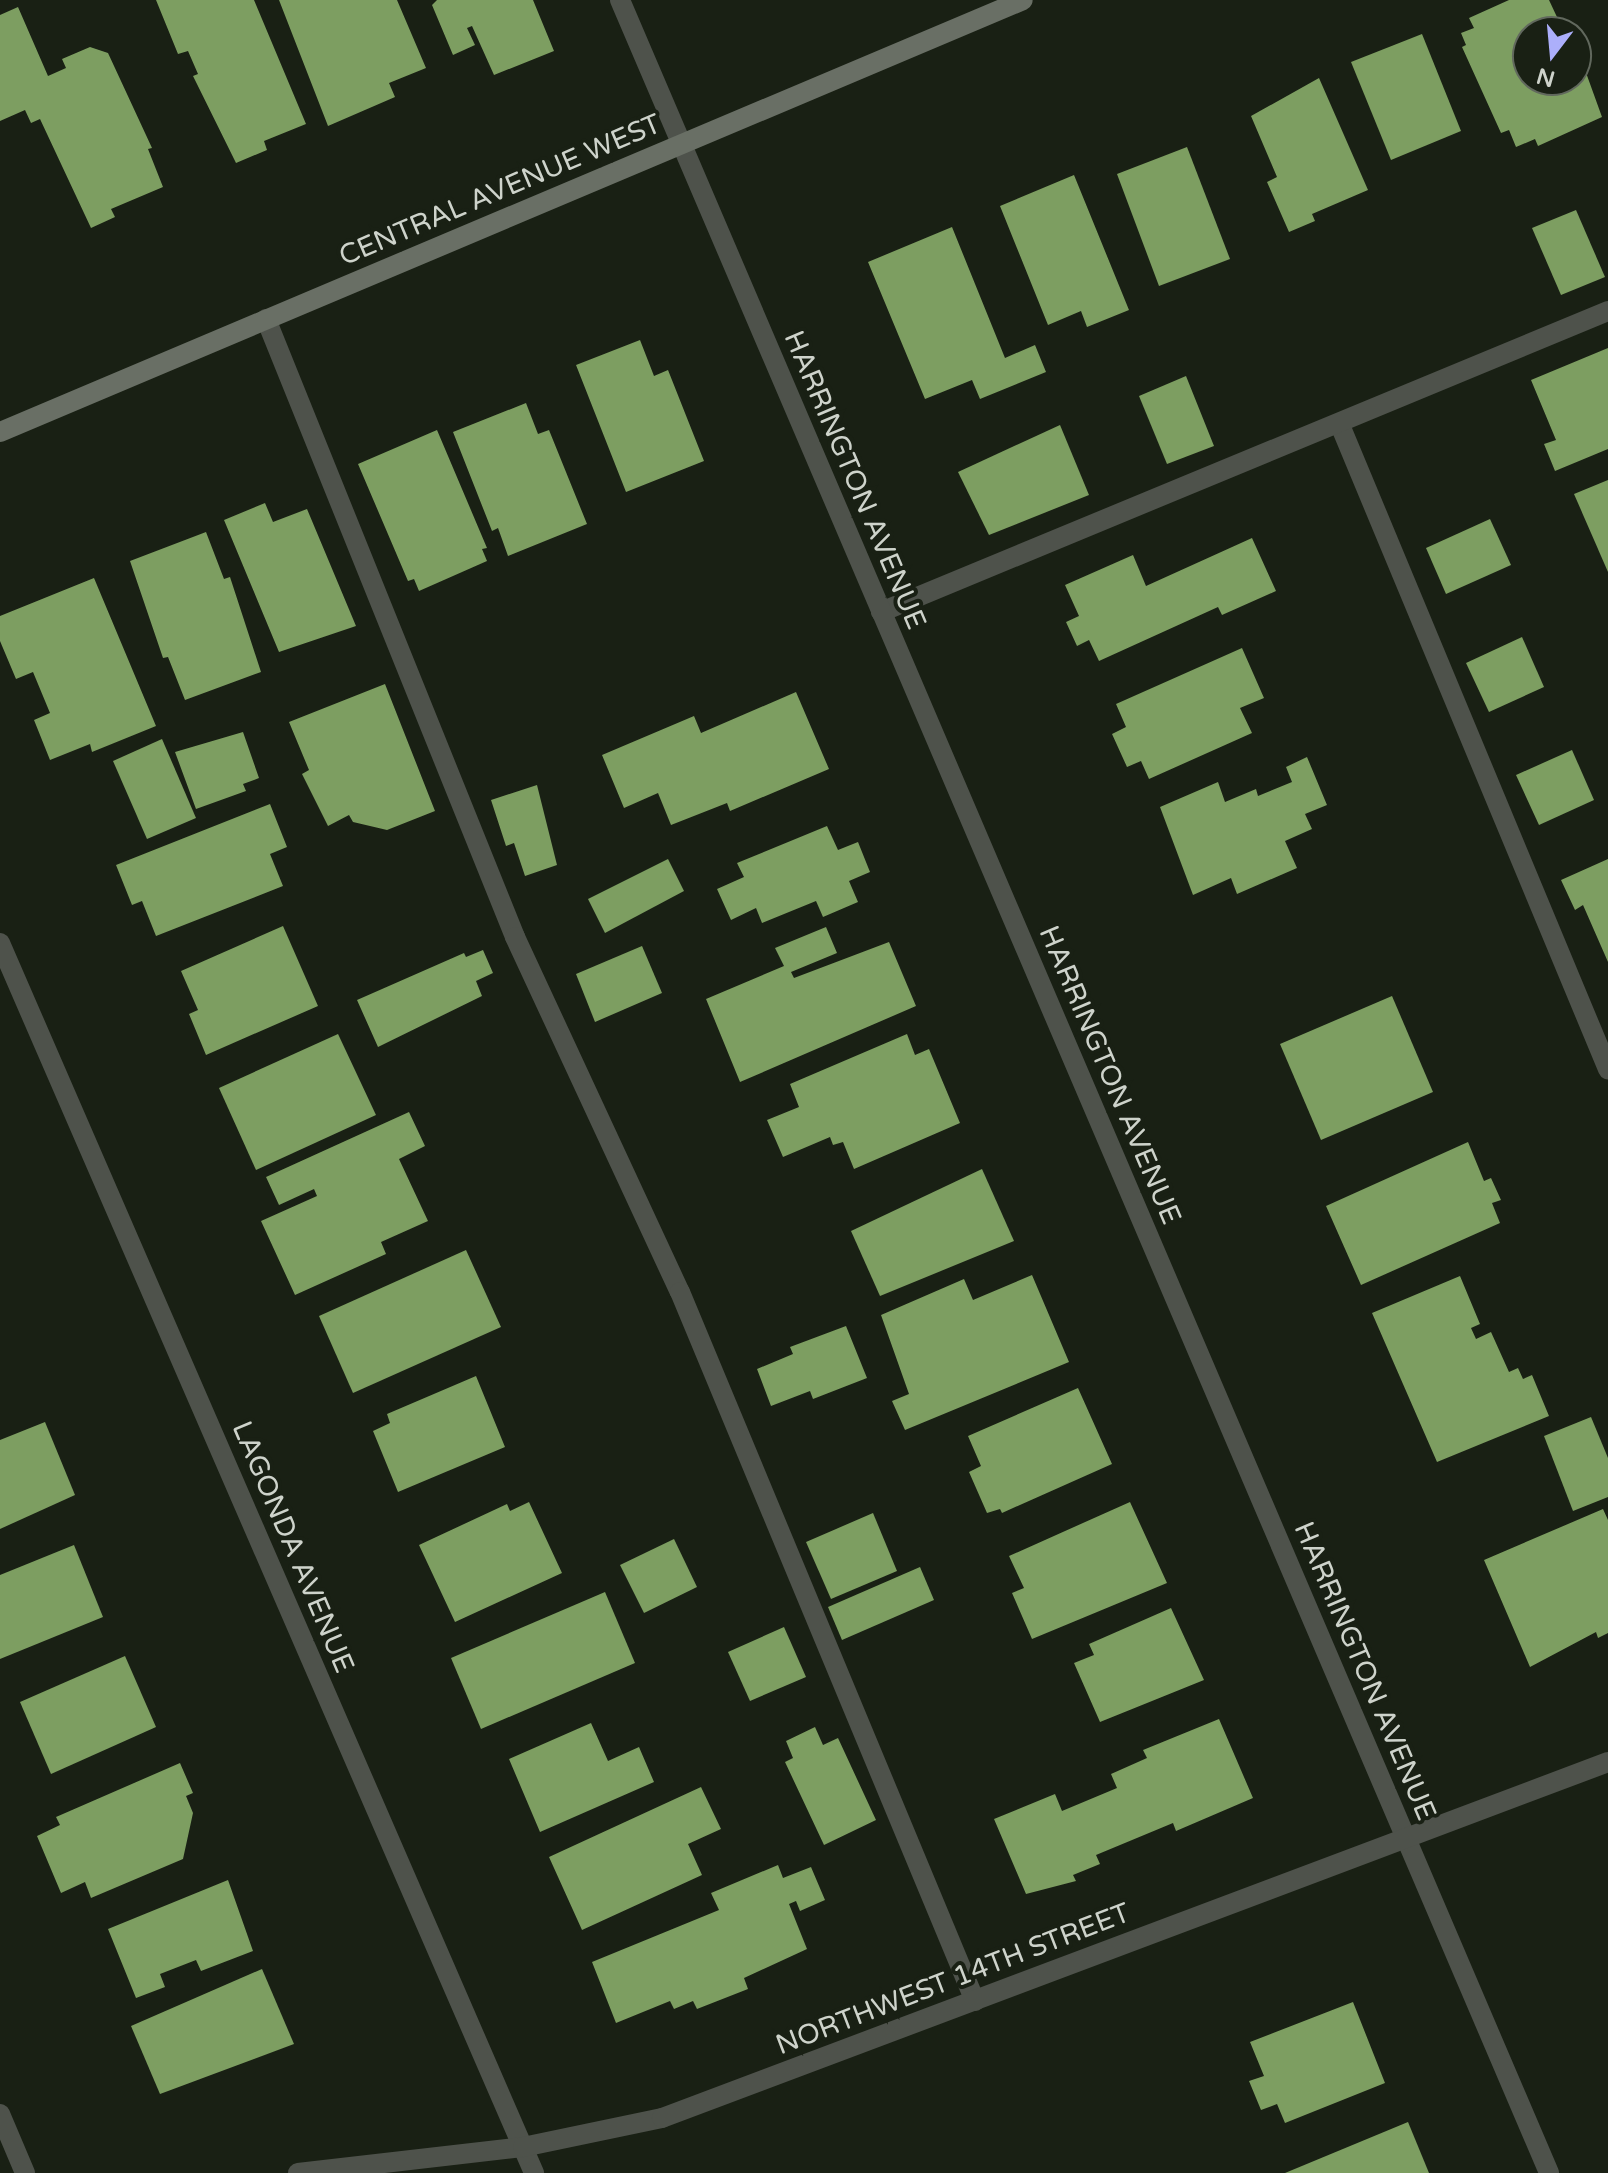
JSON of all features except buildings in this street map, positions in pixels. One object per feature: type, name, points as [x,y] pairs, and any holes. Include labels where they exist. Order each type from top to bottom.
[{"type":"street","name":"HARRINGTON AVENUE","points":[[620,0],[1549,2173]]},
{"type":"street","name":"CENTRAL AVENUE WEST","points":[[0,432],[1023,0]]},
{"type":"street","points":[[881,612],[1340,425],[1608,311]]},
{"type":"street","points":[[266,319],[515,937],[680,1292],[975,2001]]},
{"type":"street","points":[[1340,425],[1608,1069]]},
{"type":"street","name":"LAGONDA AVENUE","points":[[0,943],[534,2173]]},
{"type":"street","name":"NORTHWEST 14TH STREET","points":[[298,2173],[523,2147],[662,2118],[1608,1762]]},
{"type":"street","points":[[0,2114],[25,2173]]}]
